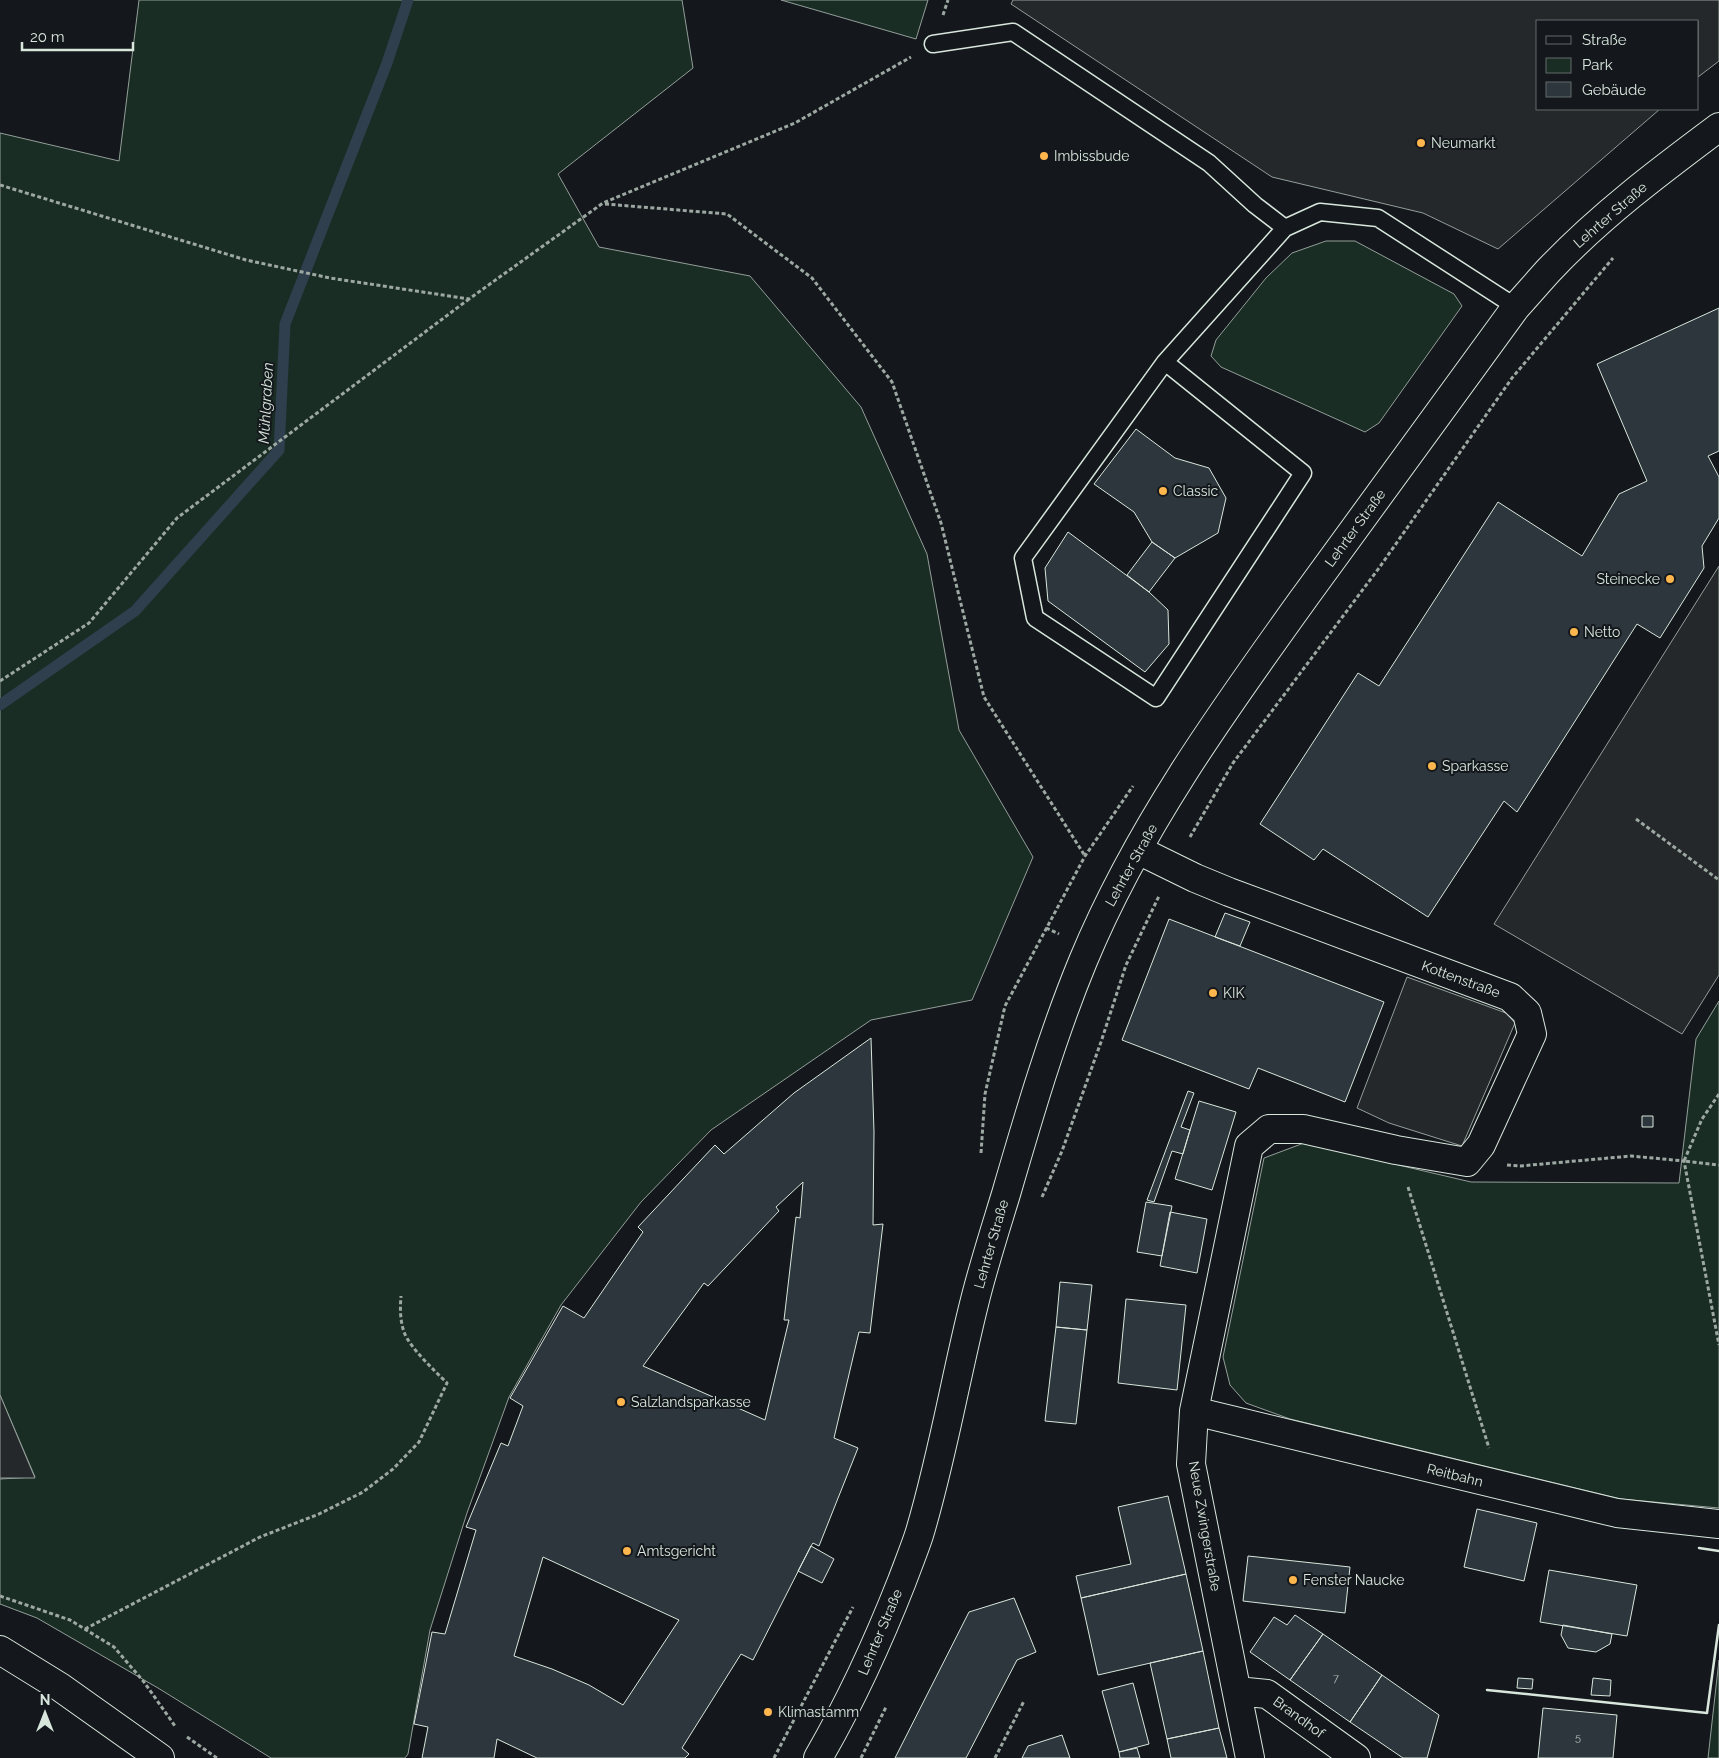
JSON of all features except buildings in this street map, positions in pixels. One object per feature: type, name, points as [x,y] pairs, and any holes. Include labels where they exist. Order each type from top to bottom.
[{"type":"street","name":"Lehrter Straße","points":[[818,1758],[840,1720],[882,1633],[919,1536],[949,1417],[974,1303],[1050,1050],[1083,961],[1114,895],[1138,850],[1170,795],[1220,717],[1516,307],[1550,270],[1602,220],[1667,165],[1719,127]]},
{"type":"street","name":"Kottenstraße","points":[[1138,850],[1195,878],[1229,892],[1510,997],[1527,1012],[1532,1034],[1481,1145],[1467,1162]]},
{"type":"street","name":"Neue Zwingerstraße","points":[[1250,1758],[1191,1464],[1194,1410],[1249,1146],[1269,1129],[1303,1129],[1396,1150]]},
{"type":"street","points":[[1396,1150],[1467,1162]]},
{"type":"street","name":"Reitbahn","points":[[1194,1410],[1617,1513],[1719,1524]]},
{"type":"street","points":[[0,1650],[60,1687],[160,1758]]},
{"type":"street","name":"Brandhof","points":[[1236,1691],[1268,1694],[1356,1758]]},
{"type":"lane","points":[[933,44],[1013,32],[1209,163],[1255,205],[1286,228]]},
{"type":"lane","points":[[1166,362],[1303,472],[1156,698],[1035,618],[1022,558],[1166,362],[1286,228],[1320,212],[1378,218],[1516,307]]},
{"type":"path","points":[[0,681],[89,623],[177,518],[469,298],[603,204],[795,123],[933,44],[948,0]]},
{"type":"path","points":[[0,184],[246,260],[330,278],[469,298]]},
{"type":"path","points":[[603,204],[727,214],[812,278],[892,382],[941,522],[984,696],[1085,856]]},
{"type":"path","points":[[1636,819],[1719,880]]},
{"type":"path","points":[[1719,1094],[1702,1119],[1684,1161],[1719,1346]]},
{"type":"path","points":[[1396,1150],[1501,1486]]},
{"type":"path","points":[[1467,1162],[1520,1166],[1631,1156],[1719,1165]]},
{"type":"path","points":[[85,1629],[260,1537],[319,1514],[363,1492],[394,1469],[419,1442],[447,1383],[418,1352],[405,1333],[400,1314],[401,1296]]},
{"type":"path","points":[[0,1596],[70,1620],[114,1647],[144,1682],[179,1731]]},
{"type":"path","points":[[995,1758],[1024,1701]]},
{"type":"path","points":[[187,1736],[217,1758]]},
{"type":"green space","points":[[139,0],[682,0],[693,68],[558,174],[599,247],[750,276],[861,407],[927,554],[959,730],[1033,857],[972,1000],[871,1020],[711,1130],[641,1202],[561,1305],[509,1397],[467,1513],[430,1630],[408,1754],[405,1758],[271,1758],[158,1688],[37,1618],[0,1604],[0,1479],[35,1477],[0,1395],[0,133],[119,161]]},
{"type":"green space","points":[[781,0],[928,0],[916,39]]},
{"type":"green space","points":[[1326,241],[1355,241],[1454,294],[1462,306],[1379,423],[1365,432],[1221,367],[1211,356],[1216,340],[1266,278],[1292,253]]},
{"type":"green space","points":[[1719,1001],[1719,1508],[1621,1499],[1290,1419],[1246,1403],[1230,1385],[1223,1357],[1264,1158],[1304,1143],[1471,1182],[1679,1183],[1696,1039]]},
{"type":"green space","points":[[1719,1660],[1719,1758],[1708,1758]]},
{"type":"shaded area","name":"Neumarkt","points":[[1013,0],[1719,0],[1719,61],[1699,76],[1699,20],[1536,20],[1536,110],[1659,110],[1498,249],[1423,213],[1272,177],[1011,4]]},
{"type":"shaded area","points":[[1719,566],[1719,975],[1682,1034],[1494,924]]},
{"type":"shaded area","points":[[1407,977],[1506,1013],[1515,1023],[1462,1146],[1389,1123],[1357,1108]]},
{"type":"shaded area","points":[[0,1395],[35,1478],[0,1478]]},
{"type":"waterway","name":"Mühlgraben","points":[[0,705],[135,611],[279,450],[285,324],[387,63],[408,0]]},
{"type":"wall","points":[[1699,1548],[1719,1551]]},
{"type":"wall","points":[[1487,1690],[1707,1713],[1719,1625]]},
{"type":"place","name":"Neumarkt","points":[[1421,143]]},
{"type":"place","name":"Imbissbude","points":[[1044,156]]},
{"type":"place","name":"Classic","points":[[1163,491]]},
{"type":"place","name":"Steinecke","points":[[1670,579]]},
{"type":"place","name":"Netto","points":[[1574,632]]},
{"type":"place","name":"Sparkasse","points":[[1432,766]]},
{"type":"place","name":"KIK","points":[[1213,993]]},
{"type":"place","name":"Salzlandsparkasse","points":[[621,1402]]},
{"type":"place","name":"Amtsgericht","points":[[627,1551]]},
{"type":"place","name":"Fenster Naucke","points":[[1293,1580]]},
{"type":"place","name":"Klimastamm","points":[[768,1712]]}]
